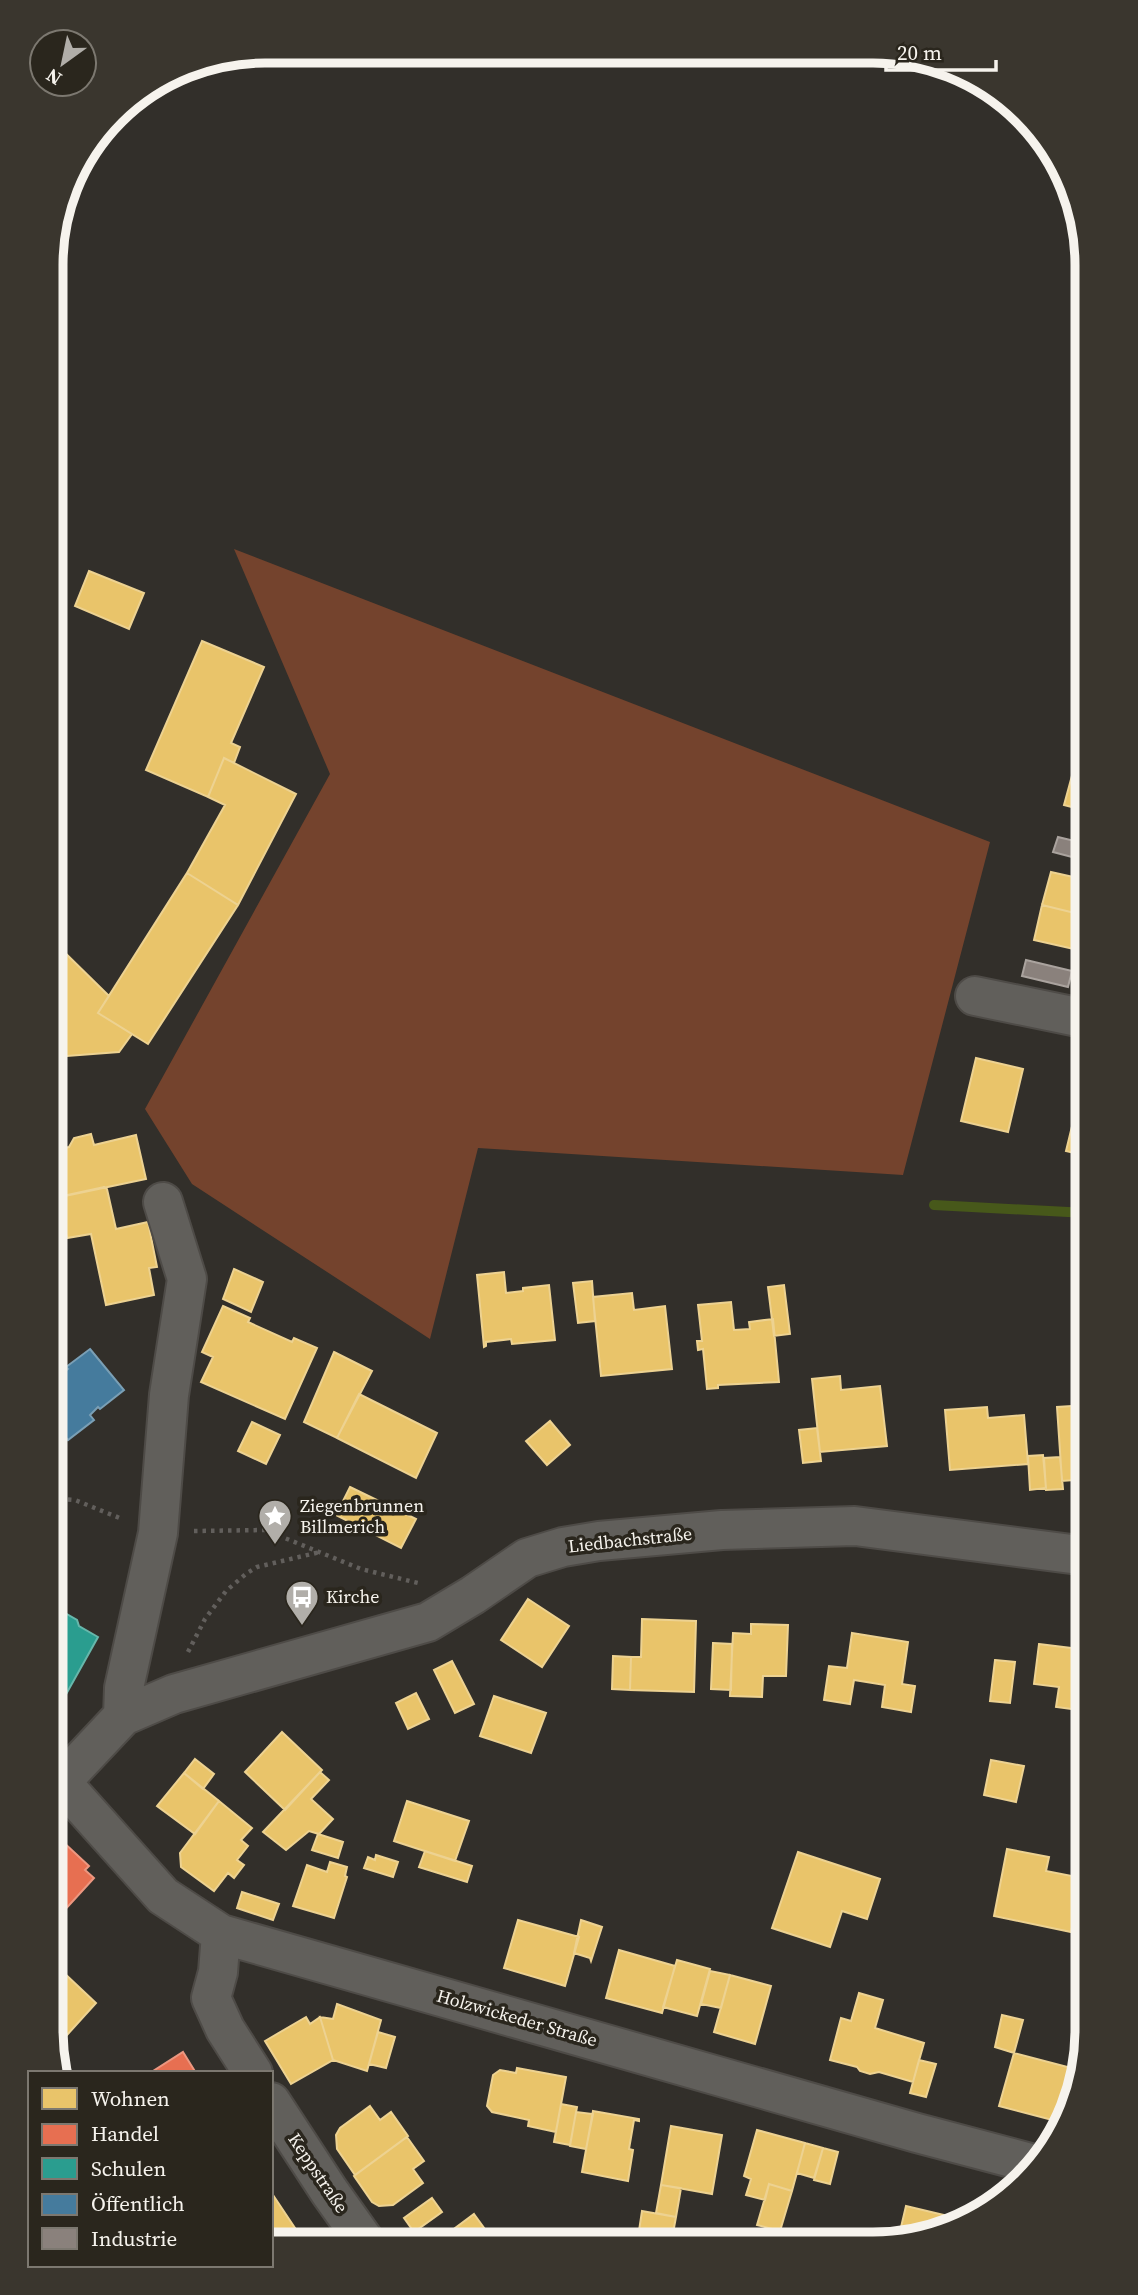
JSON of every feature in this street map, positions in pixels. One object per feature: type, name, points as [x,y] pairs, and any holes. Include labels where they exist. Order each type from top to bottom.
[{"type":"street","points":[[975,996],[1075,1017]]},
{"type":"street","points":[[123,1716],[124,1688],[158,1533],[169,1395],[187,1279],[163,1202]]},
{"type":"street","name":"Liedbachstraße","points":[[63,1772],[123,1716],[174,1694],[428,1622],[527,1558],[562,1547],[722,1530],[855,1526],[1075,1554]]},
{"type":"street","name":"Holzwickeder Straße","points":[[63,1787],[163,1896],[221,1934],[1026,2162]]},
{"type":"street","points":[[221,1934],[218,1972],[211,1998],[225,2029],[252,2071]]},
{"type":"street","name":"Keppstraße","points":[[273,2105],[358,2232]]},
{"type":"path","points":[[63,1499],[75,1500],[158,1533],[265,1531],[361,1569],[473,1595]]},
{"type":"path","points":[[186,1656],[205,1619],[235,1583],[257,1567],[320,1552]]},
{"type":"shaded area","points":[[234,549],[990,842],[903,1175],[478,1148],[430,1339],[192,1184],[145,1109],[330,774]]},
{"type":"building: Wohnen","points":[[89,571],[144,593],[129,629],[75,606]]},
{"type":"building: Wohnen","points":[[202,641],[264,667],[231,743],[240,747],[234,763],[224,758],[208,797],[146,770]]},
{"type":"building: Wohnen","points":[[224,758],[296,794],[238,905],[187,873],[225,805],[208,797]]},
{"type":"building: Wohnen","points":[[1073,772],[1075,772],[1075,808],[1064,805]]},
{"type":"building: Wohnen","points":[[1051,872],[1075,877],[1075,913],[1042,905]]},
{"type":"building: Wohnen","points":[[187,873],[238,905],[148,1044],[98,1013]]},
{"type":"building: Wohnen","points":[[1042,905],[1075,913],[1075,949],[1034,940]]},
{"type":"building: Wohnen","points":[[63,951],[109,996],[98,1013],[132,1034],[119,1052],[67,1056],[63,1051]]},
{"type":"building: Wohnen","points":[[976,1058],[1023,1069],[1008,1132],[961,1121]]},
{"type":"building: Wohnen","points":[[1075,1114],[1075,1153],[1066,1151]]},
{"type":"building: Wohnen","points":[[91,1134],[94,1145],[136,1135],[146,1179],[63,1196],[63,1148],[69,1147],[74,1138]]},
{"type":"building: Wohnen","points":[[104,1187],[107,1189],[116,1229],[148,1222],[157,1267],[149,1268],[154,1295],[106,1305],[91,1234],[67,1238],[63,1220],[63,1196]]},
{"type":"building: Wohnen","points":[[234,1269],[263,1282],[251,1312],[223,1299]]},
{"type":"building: Wohnen","points":[[504,1272],[506,1293],[549,1285],[555,1340],[512,1344],[511,1339],[486,1342],[484,1347],[477,1275]]},
{"type":"building: Wohnen","points":[[592,1281],[595,1321],[578,1323],[573,1283]]},
{"type":"building: Wohnen","points":[[784,1285],[790,1334],[774,1336],[768,1287]]},
{"type":"building: Wohnen","points":[[632,1293],[634,1310],[665,1306],[672,1369],[601,1376],[593,1297]]},
{"type":"building: Wohnen","points":[[731,1302],[734,1330],[750,1329],[749,1322],[773,1319],[779,1382],[718,1385],[718,1388],[707,1389],[703,1349],[698,1350],[697,1341],[702,1341],[698,1305]]},
{"type":"building: Wohnen","points":[[223,1306],[250,1318],[248,1322],[292,1342],[294,1338],[317,1348],[285,1419],[201,1382],[213,1357],[202,1352]]},
{"type":"building: Wohnen","points":[[334,1352],[372,1371],[337,1438],[304,1422]]},
{"type":"building: Wohnen","points":[[840,1376],[841,1390],[880,1386],[887,1446],[820,1452],[812,1379]]},
{"type":"building: Wohnen","points":[[359,1394],[437,1433],[416,1478],[337,1438]]},
{"type":"building: Wohnen","points":[[1075,1406],[1075,1480],[1062,1481],[1057,1407]]},
{"type":"building: Wohnen","points":[[987,1407],[988,1418],[1024,1415],[1028,1464],[950,1470],[945,1410]]},
{"type":"building: Wohnen","points":[[550,1421],[570,1445],[547,1465],[526,1441]]},
{"type":"building: Wohnen","points":[[252,1422],[280,1435],[266,1464],[238,1451]]},
{"type":"building: Wohnen","points":[[817,1428],[821,1461],[803,1463],[799,1430]]},
{"type":"building: Wohnen","points":[[1043,1455],[1046,1488],[1030,1490],[1028,1456]]},
{"type":"building: Wohnen","points":[[1060,1457],[1063,1489],[1046,1490],[1044,1458]]},
{"type":"building: Wohnen","points":[[350,1487],[416,1519],[401,1548],[336,1515]]},
{"type":"building: Wohnen","points":[[528,1599],[569,1626],[542,1667],[501,1640]]},
{"type":"building: Wohnen","points":[[642,1619],[696,1621],[694,1692],[630,1690],[631,1657],[641,1657]]},
{"type":"building: Wohnen","points":[[751,1624],[788,1625],[786,1676],[763,1676],[762,1697],[730,1696],[733,1633],[751,1634]]},
{"type":"building: Wohnen","points":[[852,1633],[908,1642],[902,1684],[915,1686],[911,1712],[882,1707],[885,1685],[854,1680],[850,1704],[824,1700],[829,1666],[847,1668]]},
{"type":"building: Wohnen","points":[[713,1643],[732,1644],[731,1690],[711,1689]]},
{"type":"building: Wohnen","points":[[1039,1644],[1075,1648],[1075,1709],[1056,1707],[1059,1687],[1034,1684]]},
{"type":"building: Wohnen","points":[[613,1656],[631,1657],[630,1690],[612,1689]]},
{"type":"building: Wohnen","points":[[995,1660],[1015,1662],[1010,1703],[990,1701]]},
{"type":"building: Wohnen","points":[[452,1661],[474,1704],[455,1713],[434,1670]]},
{"type":"building: Wohnen","points":[[416,1693],[429,1719],[408,1729],[396,1703]]},
{"type":"building: Wohnen","points":[[494,1696],[546,1713],[531,1753],[480,1736]]},
{"type":"building: Wohnen","points":[[282,1732],[322,1770],[285,1810],[245,1772]]},
{"type":"building: Wohnen","points":[[195,1759],[214,1774],[203,1789],[184,1773]]},
{"type":"building: Wohnen","points":[[991,1760],[1024,1766],[1016,1802],[984,1795]]},
{"type":"building: Wohnen","points":[[320,1772],[329,1780],[311,1799],[333,1819],[319,1834],[309,1831],[286,1850],[263,1832]]},
{"type":"building: Wohnen","points":[[184,1773],[219,1801],[195,1834],[157,1806]]},
{"type":"building: Wohnen","points":[[219,1801],[252,1828],[241,1840],[248,1846],[237,1860],[244,1865],[234,1878],[228,1873],[214,1891],[181,1867],[180,1853]]},
{"type":"building: Wohnen","points":[[407,1801],[469,1821],[455,1861],[394,1841]]},
{"type":"building: Wohnen","points":[[318,1834],[343,1842],[338,1858],[312,1850]]},
{"type":"building: Wohnen","points":[[1007,1849],[1049,1857],[1046,1871],[1075,1877],[1075,1912],[1071,1932],[994,1916]]},
{"type":"building: Wohnen","points":[[425,1851],[472,1866],[467,1882],[419,1867]]},
{"type":"building: Wohnen","points":[[798,1852],[880,1879],[867,1919],[842,1911],[830,1947],[772,1928]]},
{"type":"building: Wohnen","points":[[376,1855],[398,1862],[393,1877],[364,1868],[368,1857],[375,1860]]},
{"type":"building: Wohnen","points":[[330,1862],[347,1867],[347,1877],[334,1918],[293,1906],[307,1865],[327,1872]]},
{"type":"building: Wohnen","points":[[242,1892],[279,1904],[273,1920],[237,1908]]},
{"type":"building: Wohnen","points":[[518,1920],[579,1937],[565,1986],[504,1968]]},
{"type":"building: Wohnen","points":[[581,1920],[602,1927],[591,1961],[590,1958],[574,1953]]},
{"type":"building: Wohnen","points":[[619,1950],[675,1966],[662,2013],[606,1998]]},
{"type":"building: Wohnen","points":[[677,1960],[710,1969],[697,2016],[663,2007]]},
{"type":"building: Wohnen","points":[[710,1971],[730,1975],[721,2008],[701,2004]]},
{"type":"building: Wohnen","points":[[64,1973],[96,2003],[67,2035],[63,2031]]},
{"type":"building: Wohnen","points":[[730,1975],[771,1986],[755,2044],[714,2032]]},
{"type":"building: Wohnen","points":[[859,1993],[883,2000],[875,2028],[924,2043],[913,2082],[879,2072],[870,2074],[857,2067],[830,2060],[841,2018],[851,2021]]},
{"type":"building: Wohnen","points":[[337,2004],[381,2020],[367,2071],[333,2060],[320,2017],[333,2019]]},
{"type":"building: Wohnen","points":[[1002,2015],[1023,2020],[1014,2053],[995,2047]]},
{"type":"building: Wohnen","points":[[306,2017],[310,2024],[320,2017],[333,2060],[291,2084],[265,2041]]},
{"type":"building: Wohnen","points":[[378,2032],[395,2037],[386,2068],[369,2064]]},
{"type":"building: Wohnen","points":[[1014,2053],[1071,2068],[1060,2107],[1053,2120],[999,2106]]},
{"type":"building: Wohnen","points":[[919,2060],[936,2064],[926,2097],[910,2093]]},
{"type":"building: Wohnen","points":[[517,2068],[566,2077],[556,2132],[528,2126],[529,2120],[492,2112],[487,2106],[493,2075],[500,2070],[516,2073]]},
{"type":"building: Wohnen","points":[[561,2104],[577,2107],[570,2145],[554,2142]]},
{"type":"building: Wohnen","points":[[370,2106],[380,2120],[391,2112],[408,2136],[355,2175],[337,2149],[336,2135],[340,2128]]},
{"type":"building: Wohnen","points":[[593,2111],[639,2119],[634,2120],[629,2149],[633,2150],[628,2181],[582,2172]]},
{"type":"building: Wohnen","points":[[576,2112],[593,2114],[586,2149],[570,2146]]},
{"type":"building: Wohnen","points":[[671,2126],[722,2135],[712,2194],[661,2185]]},
{"type":"building: Wohnen","points":[[757,2130],[805,2143],[792,2191],[769,2184],[765,2200],[746,2195],[751,2179],[744,2176]]},
{"type":"building: Wohnen","points":[[407,2137],[424,2161],[413,2169],[423,2183],[393,2205],[379,2206],[372,2202],[354,2176]]},
{"type":"building: Wohnen","points":[[805,2143],[823,2148],[814,2178],[797,2173]]},
{"type":"building: Wohnen","points":[[823,2148],[838,2152],[830,2184],[814,2180]]},
{"type":"building: Wohnen","points":[[769,2184],[792,2191],[780,2231],[757,2225]]},
{"type":"building: Wohnen","points":[[661,2185],[681,2188],[676,2217],[656,2213]]},
{"type":"building: Wohnen","points":[[273,2195],[298,2232],[273,2232]]},
{"type":"building: Wohnen","points":[[432,2198],[442,2212],[414,2232],[404,2218]]},
{"type":"building: Wohnen","points":[[906,2206],[948,2216],[938,2221],[900,2230]]},
{"type":"building: Wohnen","points":[[642,2211],[676,2217],[673,2232],[639,2232]]},
{"type":"building: Wohnen","points":[[474,2214],[487,2232],[450,2232]]},
{"type":"building: Handel","points":[[63,1842],[89,1866],[85,1870],[94,1878],[63,1912]]},
{"type":"building: Handel","points":[[183,2052],[195,2071],[153,2071]]},
{"type":"building: Schulen","points":[[63,1612],[77,1620],[79,1626],[98,1637],[64,1698]]},
{"type":"building: Öffentlich","points":[[90,1349],[124,1390],[100,1409],[98,1407],[90,1415],[94,1420],[68,1440],[63,1434],[63,1373],[68,1369],[66,1367]]},
{"type":"building: Industrie","points":[[1058,837],[1075,841],[1075,858],[1053,852]]},
{"type":"building: Industrie","points":[[1026,960],[1072,971],[1068,987],[1022,976]]},
{"type":"waterway","points":[[934,1205],[1075,1212]]},
{"type":"place","name":"Ziegenbrunnen Billmerich","points":[[275,1546]]},
{"type":"place","name":"Kirche","points":[[302,1627]]}]
